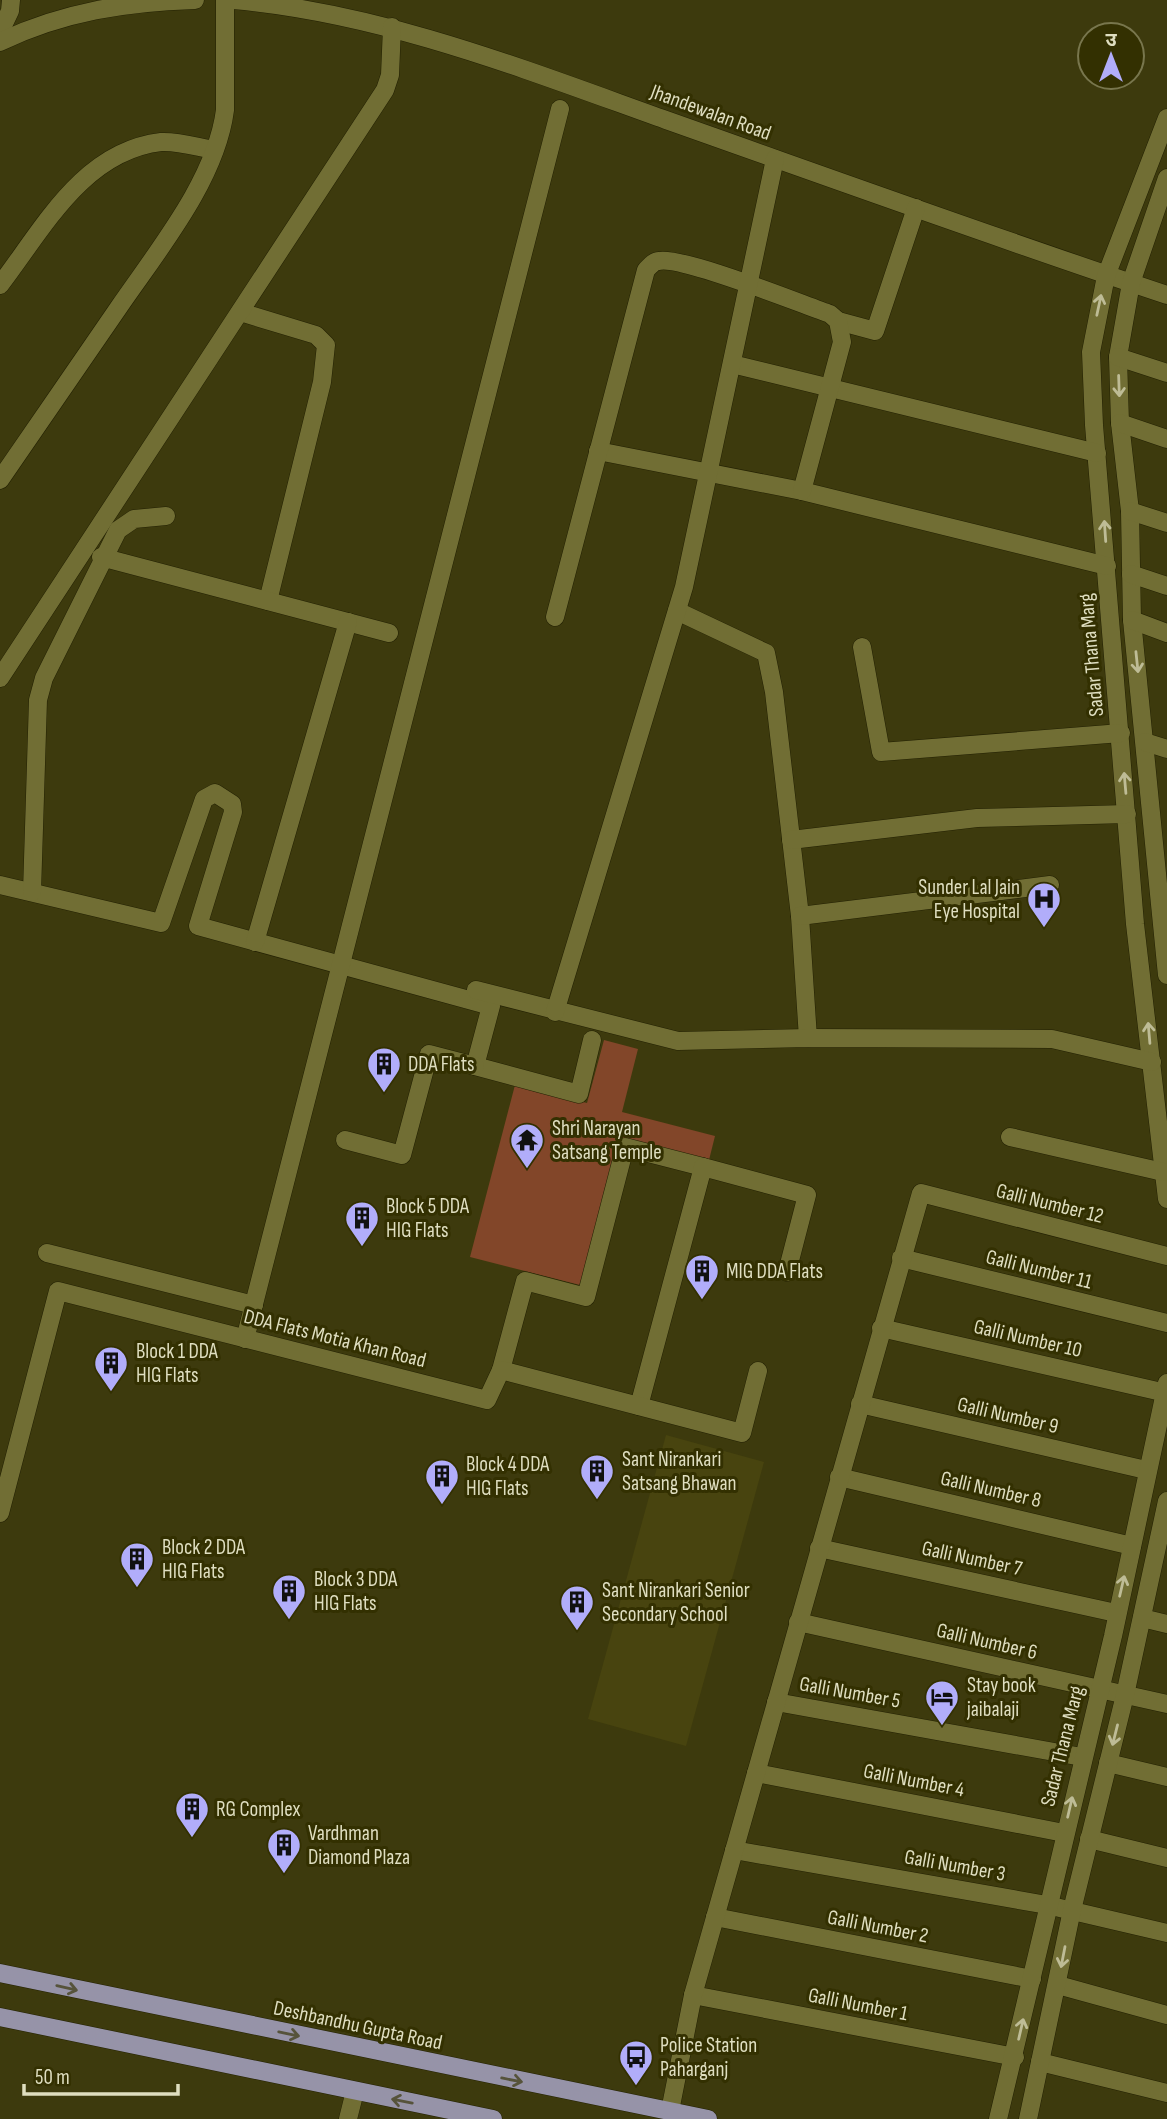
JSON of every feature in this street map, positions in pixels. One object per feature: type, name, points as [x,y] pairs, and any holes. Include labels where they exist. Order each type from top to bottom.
[{"type":"main road","name":"Deshbandhu Gupta Road","points":[[0,1973],[708,2119]]},
{"type":"main road","points":[[0,2017],[493,2119]]},
{"type":"street","points":[[0,32],[10,11],[11,0]]},
{"type":"street","points":[[0,42],[35,25],[107,6],[195,0]]},
{"type":"street","points":[[0,480],[183,214],[214,150],[223,128],[226,100],[225,0]]},
{"type":"street","name":"Jhandewalan Road","points":[[233,0],[278,4],[392,27],[576,87],[1106,276],[1167,295]]},
{"type":"street","points":[[0,678],[385,90],[390,75],[392,27]]},
{"type":"street","points":[[245,1339],[560,109]]},
{"type":"street","name":"Sadar Thana Marg","points":[[1167,118],[1106,276],[1091,352],[1135,924],[1152,1062],[1161,1100],[1163,1172],[1167,1199]]},
{"type":"street","points":[[0,285],[84,176],[104,162],[161,142],[214,150]]},
{"type":"street","points":[[555,1012],[677,611],[775,159]]},
{"type":"street","name":"Sadar Thana Marg","points":[[1167,178],[1131,283],[1118,357],[1120,423],[1130,511],[1132,620],[1145,742],[1161,845],[1167,975]]},
{"type":"street","points":[[555,617],[646,270],[659,260],[674,262],[748,284],[830,314],[838,321],[875,331],[916,208]]},
{"type":"street","points":[[240,312],[316,335],[326,345],[322,382],[268,601]]},
{"type":"street","points":[[802,491],[827,387],[842,342],[838,321]]},
{"type":"street","points":[[1118,357],[1167,373]]},
{"type":"street","points":[[732,364],[1097,453]]},
{"type":"street","points":[[1120,423],[1167,439]]},
{"type":"street","points":[[598,451],[802,491],[1107,566]]},
{"type":"street","points":[[1130,511],[1167,523]]},
{"type":"street","points":[[32,892],[38,700],[44,678],[117,530],[134,519],[166,516]]},
{"type":"street","points":[[102,556],[389,633]]},
{"type":"street","points":[[1130,574],[1167,586]]},
{"type":"street","points":[[677,611],[766,653],[774,692],[800,916],[808,1038]]},
{"type":"street","points":[[1132,620],[1167,633]]},
{"type":"street","points":[[255,942],[348,622]]},
{"type":"street","points":[[862,647],[881,752],[1121,733]]},
{"type":"street","points":[[1145,742],[1167,749]]},
{"type":"street","points":[[0,885],[161,923],[204,799],[215,793],[232,804],[233,811],[198,926],[491,1006],[475,1066]]},
{"type":"street","points":[[791,840],[977,818],[1127,814]]},
{"type":"street","points":[[800,916],[1050,885]]},
{"type":"street","points":[[422,975],[555,1012],[678,1041],[808,1038],[1052,1040],[1152,1062]]},
{"type":"street","points":[[345,1140],[402,1155],[429,1054],[579,1094],[592,1040]]},
{"type":"street","points":[[1010,1137],[1163,1172]]},
{"type":"street","points":[[758,1371],[742,1433],[500,1370],[526,1277],[586,1297],[625,1147],[807,1195],[787,1272]]},
{"type":"street","points":[[639,1406],[703,1167]]},
{"type":"street","name":"Galli Number 12","points":[[901,1258],[921,1193],[1167,1256]]},
{"type":"street","points":[[47,1253],[254,1305]]},
{"type":"street","points":[[670,2111],[693,1995],[901,1258]]},
{"type":"street","name":"Galli Number 11","points":[[901,1258],[1167,1323]]},
{"type":"street","name":"DDA Flats Motia Khan Road","points":[[0,1513],[58,1291],[487,1400],[500,1370]]},
{"type":"street","name":"Galli Number 10","points":[[881,1328],[1166,1388]]},
{"type":"street","name":"Sadar Thana Marg","points":[[998,2119],[1015,2057],[1047,1905],[1132,1546],[1146,1470],[1166,1388]]},
{"type":"street","name":"Galli Number 9","points":[[860,1404],[1146,1470]]},
{"type":"street","name":"Galli Number 8","points":[[839,1477],[1132,1546]]},
{"type":"street","points":[[1028,2119],[1072,1910],[1142,1618],[1162,1553],[1167,1501]]},
{"type":"street","name":"Galli Number 7","points":[[819,1548],[1116,1613]]},
{"type":"street","points":[[1142,1618],[1167,1624]]},
{"type":"street","name":"Galli Number 6","points":[[798,1622],[1167,1704]]},
{"type":"street","name":"Galli Number 5","points":[[776,1702],[1082,1757]]},
{"type":"street","points":[[1108,1763],[1167,1777]]},
{"type":"street","name":"Galli Number 4","points":[[756,1773],[1064,1833]]},
{"type":"street","points":[[1089,1839],[1167,1858]]},
{"type":"street","name":"Galli Number 3","points":[[734,1850],[1047,1905],[1167,1933]]},
{"type":"street","name":"Galli Number 2","points":[[715,1917],[1032,1979]]},
{"type":"street","points":[[1058,1984],[1167,2015]]},
{"type":"street","name":"Galli Number 1","points":[[693,1995],[1015,2057]]},
{"type":"street","points":[[1040,2062],[1167,2093]]},
{"type":"street","points":[[348,2119],[355,2091]]},
{"type":"shaded area","points":[[604,1040],[638,1049],[622,1112],[715,1136],[708,1164],[618,1141],[580,1285],[470,1257],[515,1085],[587,1103]]},
{"type":"shaded area","points":[[666,1435],[764,1462],[686,1746],[588,1719]]},
{"type":"place","name":"Sunder Lal Jain Eye Hospital","points":[[1044,929]]},
{"type":"place","name":"DDA Flats","points":[[384,1094]]},
{"type":"place","name":"Shri Narayan Satsang Temple","points":[[527,1170]]},
{"type":"place","name":"Block 5 DDA HIG Flats","points":[[362,1248]]},
{"type":"place","name":"MIG DDA Flats","points":[[702,1301]]},
{"type":"place","name":"Block 1 DDA HIG Flats","points":[[111,1393]]},
{"type":"place","name":"Sant Nirankari Satsang Bhawan","points":[[597,1501]]},
{"type":"place","name":"Block 4 DDA HIG Flats","points":[[442,1506]]},
{"type":"place","name":"Block 2 DDA HIG Flats","points":[[137,1589]]},
{"type":"place","name":"Block 3 DDA HIG Flats","points":[[289,1621]]},
{"type":"place","name":"Sant Nirankari Senior Secondary School","points":[[577,1632]]},
{"type":"place","name":"Stay book jaibalaji","points":[[942,1727]]},
{"type":"place","name":"RG Complex","points":[[192,1839]]},
{"type":"place","name":"Vardhman Diamond Plaza","points":[[284,1875]]},
{"type":"place","name":"Police Station Paharganj","points":[[636,2087]]}]
